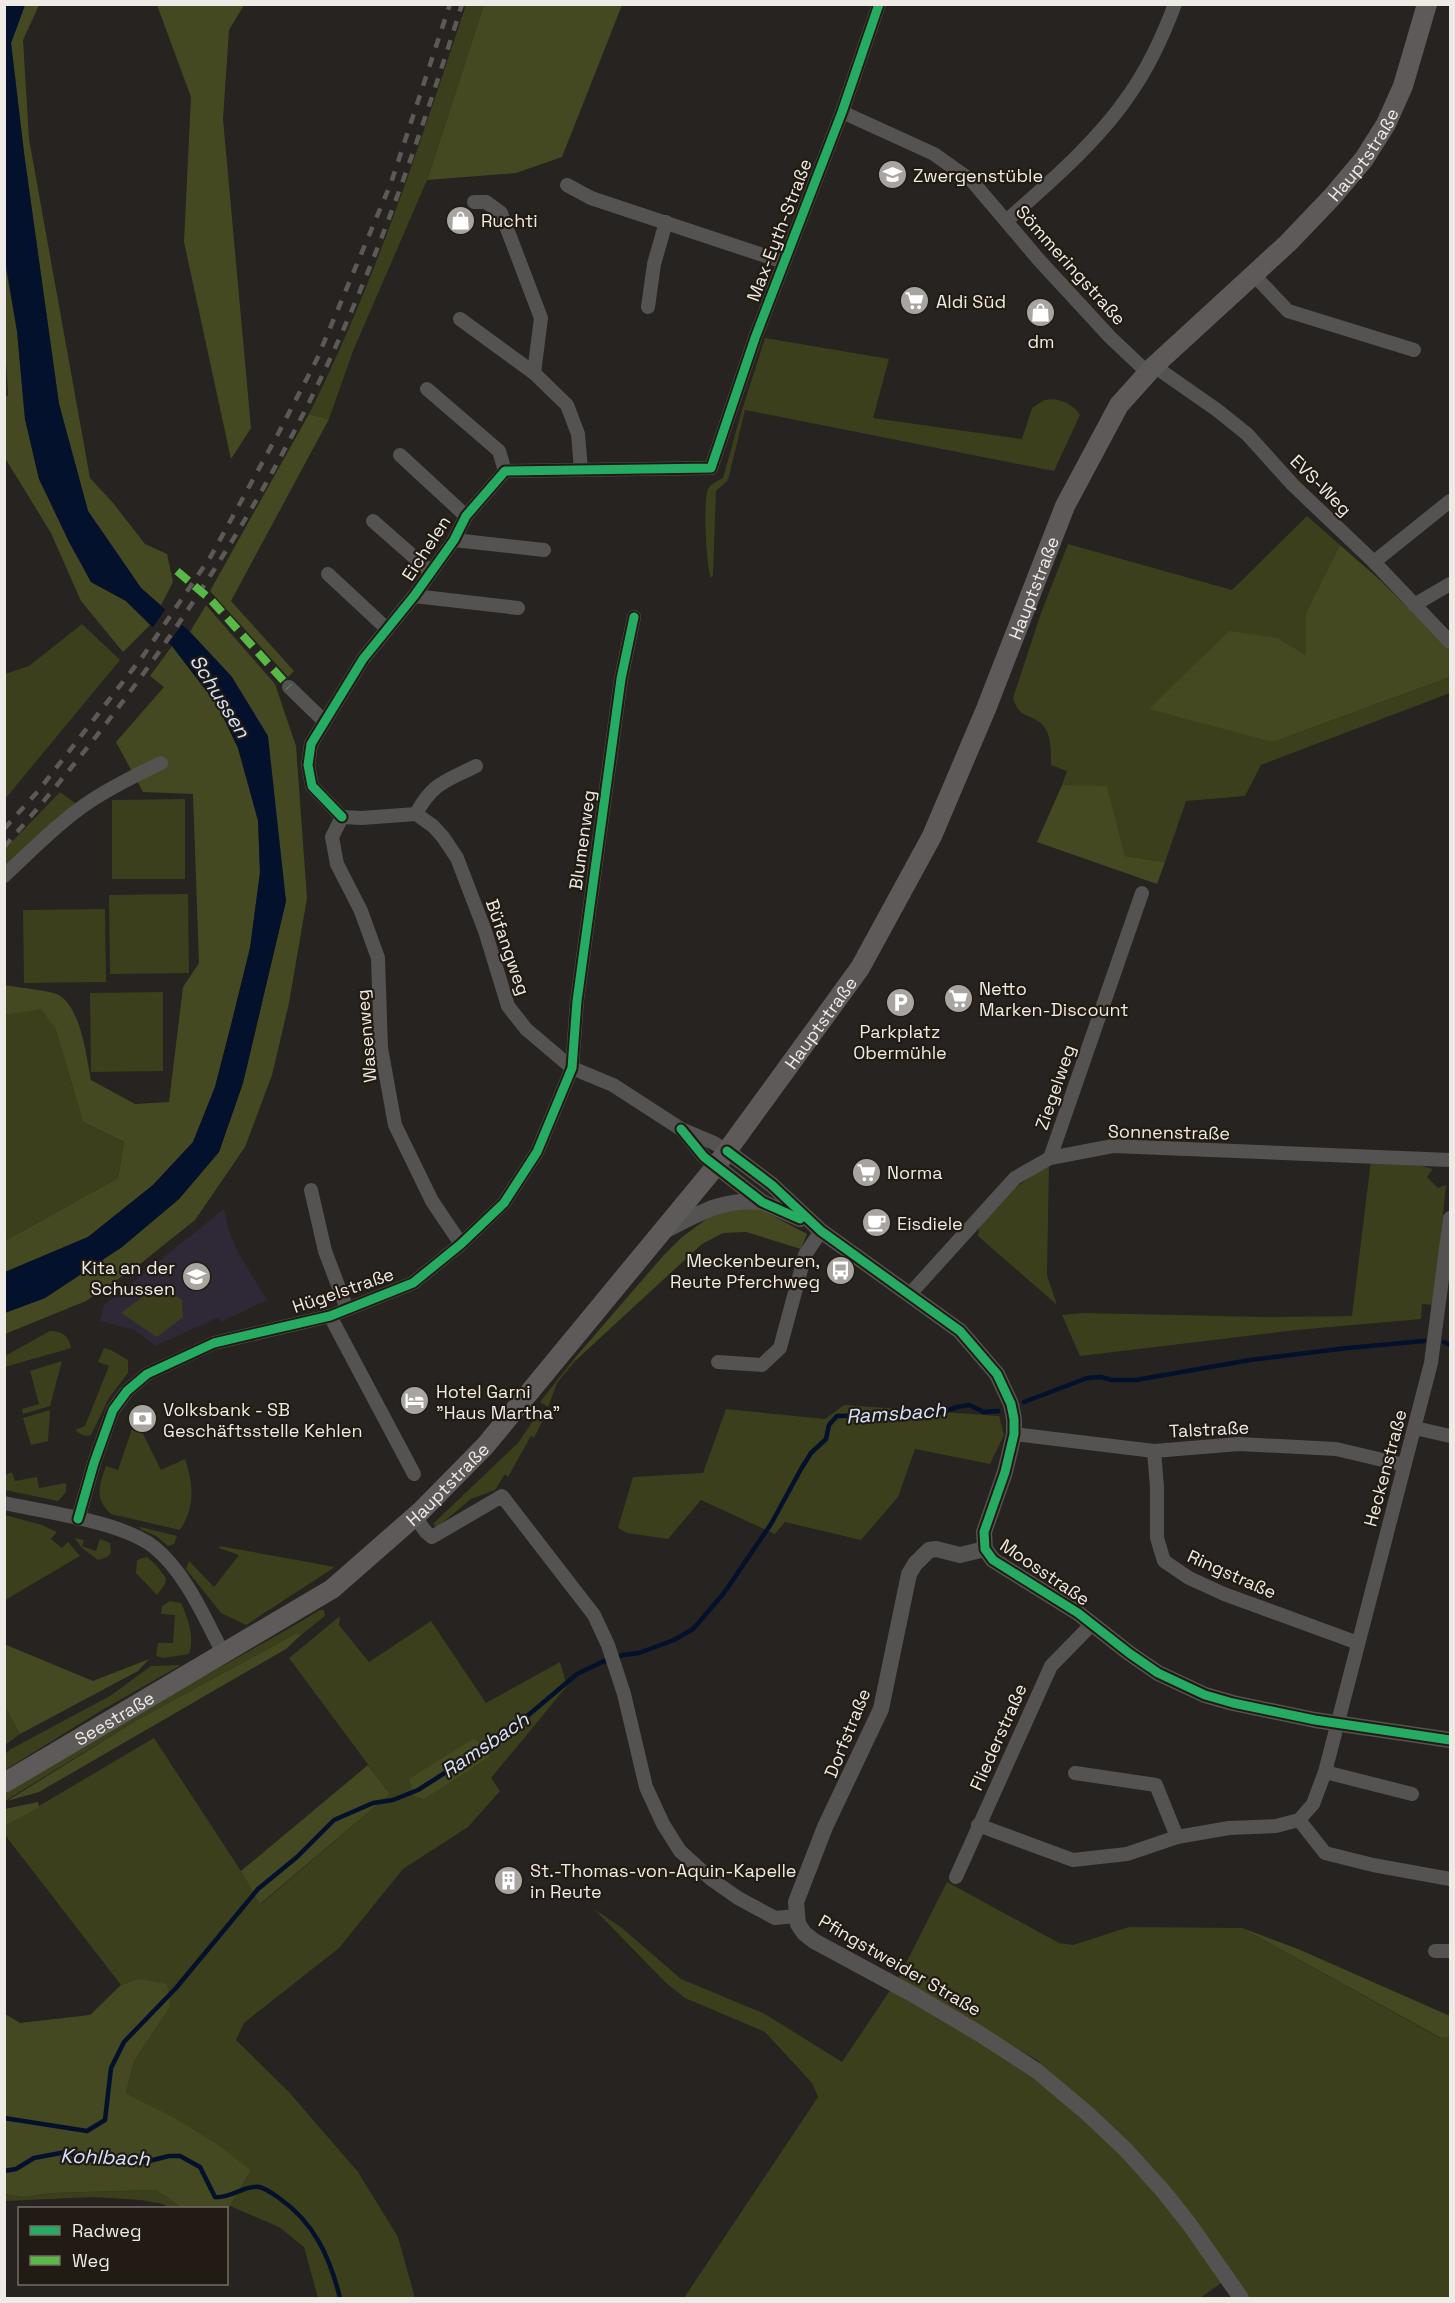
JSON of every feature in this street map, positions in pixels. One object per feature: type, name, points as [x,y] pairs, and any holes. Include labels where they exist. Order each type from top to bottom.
[{"type":"main road","name":"Hauptstraße","points":[[224,1655],[332,1589],[415,1517],[485,1446],[722,1159],[860,968],[932,836],[986,709],[1065,506],[1119,405],[1151,370],[1288,243],[1332,198],[1374,144],[1403,86],[1427,4]]},
{"type":"main road","name":"Seestraße","points":[[4,1783],[104,1722],[224,1655]]},
{"type":"street","name":"Max-Eyth-Straße","points":[[581,470],[711,468],[754,338],[842,112],[879,4]]},
{"type":"street","points":[[1006,221],[1038,193],[1107,123],[1130,95],[1153,57],[1175,4]]},
{"type":"street","name":"Sömmeringstraße","points":[[842,112],[934,154],[972,181],[1110,337],[1151,370]]},
{"type":"street","points":[[567,184],[591,198],[784,262]]},
{"type":"street","points":[[474,202],[486,202],[501,213],[541,318],[534,373]]},
{"type":"street","points":[[648,307],[654,264],[666,222]]},
{"type":"street","points":[[1253,274],[1288,311],[1414,350]]},
{"type":"street","points":[[427,389],[499,452],[505,471],[581,470],[578,434],[567,405],[534,373],[460,319]]},
{"type":"street","name":"EVS-Weg","points":[[1151,370],[1217,410],[1247,434],[1293,485],[1374,562],[1450,642]]},
{"type":"street","name":"Eichelen","points":[[400,455],[466,516]]},
{"type":"street","name":"Eichelen","points":[[342,817],[312,786],[308,765],[311,744],[363,659],[414,596],[454,540],[466,516],[505,471]]},
{"type":"street","points":[[1374,562],[1450,501]]},
{"type":"street","name":"Eichelen","points":[[372,521],[430,572]]},
{"type":"street","name":"Eichelen","points":[[454,540],[544,550]]},
{"type":"street","points":[[328,574],[386,628]]},
{"type":"street","points":[[1414,605],[1450,584]]},
{"type":"street","name":"Eichelen","points":[[414,596],[518,608]]},
{"type":"street","name":"Blumenweg","points":[[572,1068],[577,1001],[621,679],[634,617]]},
{"type":"street","points":[[289,687],[324,721]]},
{"type":"street","points":[[4,876],[39,843],[91,801],[161,763]]},
{"type":"street","points":[[342,817],[362,818],[416,814],[427,794],[444,782],[476,766]]},
{"type":"street","name":"Büfangweg","points":[[416,814],[433,826],[457,858],[485,931],[508,1005],[526,1029],[572,1068],[613,1085],[681,1129],[714,1143],[722,1159]]},
{"type":"street","name":"Wasenweg","points":[[342,817],[332,837],[337,864],[361,911],[378,958],[381,1048],[395,1125],[432,1201],[461,1244]]},
{"type":"street","name":"Ziegelweg","points":[[1050,1158],[1142,893]]},
{"type":"street","name":"Hügelstraße","points":[[78,1519],[94,1463],[113,1410],[127,1391],[147,1374],[214,1343],[330,1316],[413,1282],[461,1244],[504,1203],[537,1152],[572,1068]]},
{"type":"street","name":"Sonnenstraße","points":[[909,1295],[1015,1178],[1050,1158],[1113,1146],[1450,1160]]},
{"type":"street","name":"Moosstraße","points":[[722,1159],[762,1202],[816,1228]]},
{"type":"street","name":"Moosstraße","points":[[722,1159],[772,1185],[816,1228],[960,1331],[997,1374],[1011,1404],[1014,1434],[1005,1472],[984,1532],[985,1549],[993,1560],[1078,1613],[1158,1673],[1204,1695],[1271,1712],[1450,1740]]},
{"type":"street","points":[[311,1190],[325,1251],[347,1309]]},
{"type":"street","points":[[663,1231],[723,1203],[745,1200],[762,1202]]},
{"type":"street","name":"Heckenstraße","points":[[1299,1820],[1313,1804],[1325,1772],[1431,1363],[1447,1282],[1450,1218]]},
{"type":"street","points":[[718,1362],[762,1365],[780,1348],[805,1255],[816,1228]]},
{"type":"street","points":[[330,1316],[414,1474]]},
{"type":"street","points":[[1414,1428],[1450,1436]]},
{"type":"street","name":"Talstraße","points":[[1014,1434],[1154,1451],[1239,1444],[1336,1449],[1404,1465]]},
{"type":"street","name":"Ringstraße","points":[[1154,1451],[1157,1538],[1164,1561],[1189,1578],[1224,1594],[1358,1643]]},
{"type":"street","name":"Pfingstweider Straße","points":[[415,1517],[432,1537],[502,1496],[594,1615],[608,1645],[624,1694],[646,1787],[663,1824],[680,1851],[711,1879],[738,1898],[775,1918],[796,1916],[804,1933],[814,1941],[914,1995],[1037,2071],[1126,2150],[1163,2191],[1241,2298]]},
{"type":"street","points":[[4,1503],[126,1531],[146,1541],[161,1554],[183,1582],[224,1655]]},
{"type":"street","name":"Dorfstraße","points":[[796,1916],[796,1902],[800,1888],[825,1827],[882,1709],[909,1574],[929,1550],[936,1549],[960,1555],[985,1549]]},
{"type":"street","name":"Fliederstraße","points":[[956,1877],[1051,1666],[1092,1624]]},
{"type":"street","points":[[1325,1772],[1412,1794]]},
{"type":"street","points":[[1075,1773],[1156,1785],[1177,1837]]},
{"type":"street","points":[[978,1825],[1072,1860],[1127,1854],[1177,1837],[1230,1828],[1276,1827],[1299,1820],[1325,1853],[1373,1865],[1450,1879]]},
{"type":"street","points":[[1435,1951],[1450,1951]]},
{"type":"shaded area","name":"Kita an der Schussen","points":[[224,1209],[229,1231],[239,1254],[267,1300],[221,1322],[219,1317],[155,1346],[135,1330],[100,1321],[104,1305]]},
{"type":"green space","points":[[25,5],[39,5],[23,40],[29,139],[90,478],[145,544],[167,554],[173,582],[161,605],[141,588],[88,511],[59,404],[11,43]]},
{"type":"green space","points":[[157,5],[244,5],[229,30],[223,119],[251,428],[231,459],[184,242],[191,97]]},
{"type":"green space","points":[[466,5],[484,5],[427,180],[353,351],[329,419],[309,414],[376,263],[414,161]]},
{"type":"green space","points":[[484,5],[622,5],[562,157],[516,173],[427,180]]},
{"type":"green space","points":[[4,258],[17,331],[25,419],[39,479],[91,582],[126,601],[150,625],[123,652],[81,601],[51,533],[5,458],[5,397],[8,395],[4,328]]},
{"type":"green space","points":[[765,338],[889,359],[873,418],[1022,439],[1032,408],[1043,401],[1050,399],[1065,402],[1080,415],[1054,471],[745,410],[728,480],[716,491],[713,575],[711,578],[706,533],[706,495],[711,485],[723,478]]},
{"type":"green space","points":[[309,414],[329,419],[231,601],[294,671],[288,677],[210,591]]},
{"type":"green space","points":[[1307,516],[1340,545],[1307,614],[1306,655],[1278,638],[1273,742],[1450,677],[1450,693],[1261,765],[1245,796],[1186,801],[1165,862],[1125,856],[1107,787],[1062,785],[1067,771],[1051,765],[1050,743],[1045,727],[1021,712],[1013,698],[1041,613],[1068,544],[1232,590]]},
{"type":"green space","points":[[1340,545],[1380,580],[1450,650],[1450,677],[1273,742],[1149,709],[1229,631],[1278,638],[1306,655],[1306,614]]},
{"type":"green space","points":[[206,605],[275,684],[296,746],[307,898],[289,1003],[272,1075],[245,1147],[195,1220],[140,1264],[86,1301],[5,1334],[4,1313],[45,1298],[122,1247],[179,1199],[219,1152],[243,1083],[286,901],[232,677],[190,632]]},
{"type":"green space","points":[[82,624],[120,660],[5,799],[5,674],[29,666]]},
{"type":"green space","points":[[172,646],[218,706],[238,748],[258,821],[260,874],[250,948],[215,1087],[193,1142],[153,1185],[88,1237],[5,1272],[5,1241],[118,1178],[124,1142],[83,1122],[56,1030],[41,1009],[5,1015],[4,985],[59,995],[67,1002],[82,1034],[91,1080],[135,1104],[169,1102],[183,987],[199,963],[193,794],[143,792],[116,742],[164,687],[150,676]]},
{"type":"green space","points":[[1062,785],[1107,786],[1125,856],[1165,862],[1157,884],[1037,842]]},
{"type":"green space","points":[[60,792],[79,806],[5,870],[5,849]]},
{"type":"green space","points":[[185,799],[185,879],[112,879],[112,800]]},
{"type":"green space","points":[[188,894],[189,973],[110,974],[109,895]]},
{"type":"green space","points":[[105,909],[106,982],[24,983],[23,910]]},
{"type":"green space","points":[[163,992],[163,1071],[91,1072],[90,993]]},
{"type":"green space","points":[[41,1008],[56,1030],[83,1122],[124,1142],[118,1178],[5,1241],[5,1015]]},
{"type":"green space","points":[[1371,1160],[1398,1160],[1433,1169],[1427,1177],[1438,1188],[1446,1185],[1434,1305],[1422,1304],[1421,1319],[1296,1330],[1080,1356],[1062,1315],[1082,1313],[1266,1317],[1352,1316]]},
{"type":"green space","points":[[1049,1164],[1047,1275],[1057,1305],[978,1236],[980,1221],[1013,1189]]},
{"type":"green space","points":[[735,1207],[760,1209],[807,1234],[801,1249],[746,1232],[723,1233],[702,1244],[575,1361],[574,1359],[682,1237],[716,1212]]},
{"type":"green space","points":[[164,1288],[182,1300],[183,1317],[157,1337],[121,1313],[145,1295]]},
{"type":"green space","points":[[50,1331],[64,1335],[69,1340],[71,1348],[5,1367],[5,1356]]},
{"type":"green space","points":[[104,1348],[128,1360],[128,1373],[109,1398],[91,1435],[80,1434],[75,1430],[85,1426],[109,1366],[98,1362]]},
{"type":"green space","points":[[574,1359],[575,1361],[557,1383],[548,1407],[540,1402]]},
{"type":"green space","points":[[62,1361],[50,1406],[23,1414],[22,1409],[39,1404],[30,1371]]},
{"type":"green space","points":[[844,1405],[999,1416],[1004,1435],[990,1464],[915,1449],[898,1497],[861,1540],[785,1522],[775,1534],[701,1500],[668,1539],[627,1533],[618,1528],[633,1477],[703,1473],[726,1409],[825,1419]]},
{"type":"green space","points":[[541,1409],[547,1412],[534,1438],[531,1436],[508,1477],[505,1474],[495,1490],[471,1499],[436,1528],[433,1524],[518,1443]]},
{"type":"green space","points":[[50,1410],[48,1441],[31,1445],[23,1418]]},
{"type":"green space","points":[[133,1426],[140,1428],[161,1470],[185,1459],[192,1496],[188,1513],[180,1530],[111,1514],[102,1503],[100,1486],[106,1466],[118,1470]]},
{"type":"green space","points":[[12,1472],[15,1481],[37,1477],[39,1488],[66,1483],[66,1492],[58,1501],[5,1490],[5,1475]]},
{"type":"green space","points":[[5,1515],[42,1525],[57,1532],[51,1539],[62,1548],[68,1542],[80,1556],[5,1600]]},
{"type":"green space","points":[[140,1527],[177,1536],[174,1544],[168,1546]]},
{"type":"green space","points":[[75,1538],[84,1540],[82,1546],[96,1551],[100,1539],[110,1543],[111,1553],[98,1560],[81,1547]]},
{"type":"green space","points":[[220,1546],[335,1567],[246,1625],[221,1613],[186,1569],[189,1561],[214,1587],[239,1555],[219,1548]]},
{"type":"green space","points":[[147,1557],[166,1578],[165,1584],[157,1595],[136,1573],[137,1561]]},
{"type":"green space","points":[[170,1601],[181,1603],[184,1609],[190,1628],[191,1648],[189,1654],[164,1658],[156,1656],[158,1643],[173,1643],[175,1615],[161,1614],[162,1606]]},
{"type":"green space","points":[[320,1610],[324,1610],[325,1616],[301,1635],[297,1633],[137,1720],[5,1801],[5,1794],[81,1745]]},
{"type":"green space","points":[[340,1616],[339,1625],[369,1662],[431,1621],[486,1703],[560,1662],[567,1686],[491,1778],[500,1791],[468,1827],[403,1869],[339,1948],[244,2023],[236,2040],[289,2092],[358,2172],[398,2237],[415,2298],[318,2298],[304,2247],[279,2227],[230,2206],[251,2170],[221,2148],[126,2093],[134,2061],[170,2007],[137,1979],[121,1985],[5,1835],[5,1826],[154,1738],[261,1904],[390,1794],[289,1658]]},
{"type":"green space","points":[[297,1633],[301,1635],[286,1649],[39,1792],[7,1801],[137,1720]]},
{"type":"green space","points":[[4,1644],[93,1681],[149,1659],[138,1671],[20,1734],[5,1707]]},
{"type":"green space","points":[[181,1665],[102,1710],[5,1770],[5,1754],[11,1749],[110,1696],[151,1666]]},
{"type":"green space","points":[[5,1707],[20,1734],[4,1745]]},
{"type":"green space","points":[[473,1739],[485,1744],[489,1757],[424,1799],[414,1796],[409,1779]]},
{"type":"green space","points":[[368,1765],[390,1794],[260,1904],[241,1871]]},
{"type":"green space","points":[[38,1802],[39,1807],[5,1826],[5,1809]]},
{"type":"green space","points":[[947,1882],[1059,1943],[1073,1945],[1129,1927],[1242,1928],[1440,2038],[1450,2037],[1450,2298],[1250,2298],[1217,2251],[1125,2140],[1037,2060],[898,1979]]},
{"type":"green space","points":[[594,1909],[622,1928],[681,1979],[765,2014],[842,2062],[891,1989],[1022,2068],[1063,2100],[1118,2151],[1151,2187],[1224,2281],[1200,2298],[684,2298],[818,2097],[812,2083],[765,2032],[685,1998],[666,1983]]},
{"type":"green space","points":[[1242,1928],[1298,1949],[1450,2016],[1450,2037],[1441,2038]]},
{"type":"green space","points":[[137,1979],[167,1984],[170,2007],[134,2061],[126,2093],[173,2117],[218,2145],[251,2170],[228,2209],[228,2207],[181,2207],[156,2190],[52,2193],[23,2197],[5,2194],[5,2014],[20,2023],[90,2015],[121,1985]]},
{"type":"green space","points":[[156,2190],[181,2207],[168,2207],[141,2200],[94,2197],[5,2201],[4,2194],[23,2197],[52,2193]]},
{"type":"water","name":"Schussen","points":[[4,5],[25,5],[11,43],[24,153],[59,404],[88,511],[141,588],[190,632],[232,677],[268,736],[286,901],[243,1083],[219,1152],[179,1199],[122,1247],[45,1298],[5,1313],[5,1272],[88,1237],[153,1185],[193,1142],[215,1087],[232,1021],[250,948],[260,872],[258,820],[238,748],[218,706],[172,646],[126,601],[91,582],[39,479],[25,419],[17,331],[5,258]]},
{"type":"pier","points":[[167,607],[184,622],[167,645],[151,630]]},
{"type":"waterway","name":"Ramsbach","points":[[1024,1402],[1087,1378],[1136,1380],[1250,1360],[1424,1341]]},
{"type":"waterway","name":"Ramsbach","points":[[1444,1342],[1450,1345]]},
{"type":"waterway","name":"Ramsbach","points":[[4,2118],[87,2131],[105,2120],[111,2068],[124,2042],[176,1988],[258,1889],[297,1857],[334,1820],[373,1803],[393,1800],[418,1790],[506,1734],[577,1674],[602,1662],[623,1655],[639,1653],[674,1640],[693,1629],[724,1593],[771,1524],[801,1469],[811,1453],[826,1439],[829,1425],[837,1416],[936,1414],[969,1405],[984,1412],[998,1411]]},
{"type":"waterway","name":"Kohlbach","points":[[4,2171],[16,2169],[34,2158],[66,2152],[88,2160],[145,2162],[169,2156],[180,2156],[200,2167],[215,2197],[259,2187],[292,2208],[311,2230],[326,2255],[340,2298]]},
{"type":"railway","points":[[4,829],[39,790],[143,656],[211,556],[278,434],[317,359],[391,183],[450,4]]},
{"type":"railway","points":[[4,847],[98,734],[142,675],[185,615],[262,490],[330,359],[368,272],[418,139],[462,4]]},
{"type":"marked path","points":[[177,571],[211,600],[289,687]]},
{"type":"cycle path","points":[[342,817],[312,786],[308,765],[311,744],[363,659],[414,596],[454,540],[466,516],[505,471],[711,468],[755,338],[842,112],[879,4]]},
{"type":"cycle path","points":[[78,1519],[94,1463],[113,1410],[127,1391],[147,1374],[214,1343],[330,1316],[413,1283],[461,1244],[504,1203],[537,1152],[572,1068],[577,1001],[621,679],[634,617]]},
{"type":"cycle path","points":[[681,1129],[704,1157],[762,1202],[800,1219]]},
{"type":"cycle path","points":[[727,1151],[772,1185],[821,1231],[960,1331],[997,1374],[1011,1404],[1014,1434],[1005,1472],[984,1532],[985,1549],[993,1560],[1078,1613],[1158,1673],[1205,1695],[1315,1720],[1450,1740]]},
{"type":"place","name":"Zwergenstüble","points":[[892,175]]},
{"type":"place","name":"Ruchti","points":[[460,220]]},
{"type":"place","name":"Aldi Süd","points":[[915,301]]},
{"type":"place","name":"dm","points":[[1041,312]]},
{"type":"place","name":"Netto Marken-Discount","points":[[958,998]]},
{"type":"place","name":"Parkplatz Obermühle","points":[[900,1002]]},
{"type":"place","name":"Norma","points":[[866,1172]]},
{"type":"place","name":"Eisdiele","points":[[876,1223]]},
{"type":"place","name":"Meckenbeuren, Reute Pferchweg","points":[[841,1270]]},
{"type":"place","name":"Kita an der Schussen","points":[[196,1277]]},
{"type":"place","name":"Hotel Garni \"Haus Martha\"","points":[[415,1401]]},
{"type":"place","name":"Volksbank - SB Geschäftsstelle Kehlen","points":[[142,1419]]},
{"type":"place","name":"St.-Thomas-von-Aquin-Kapelle in Reute","points":[[509,1880]]}]
